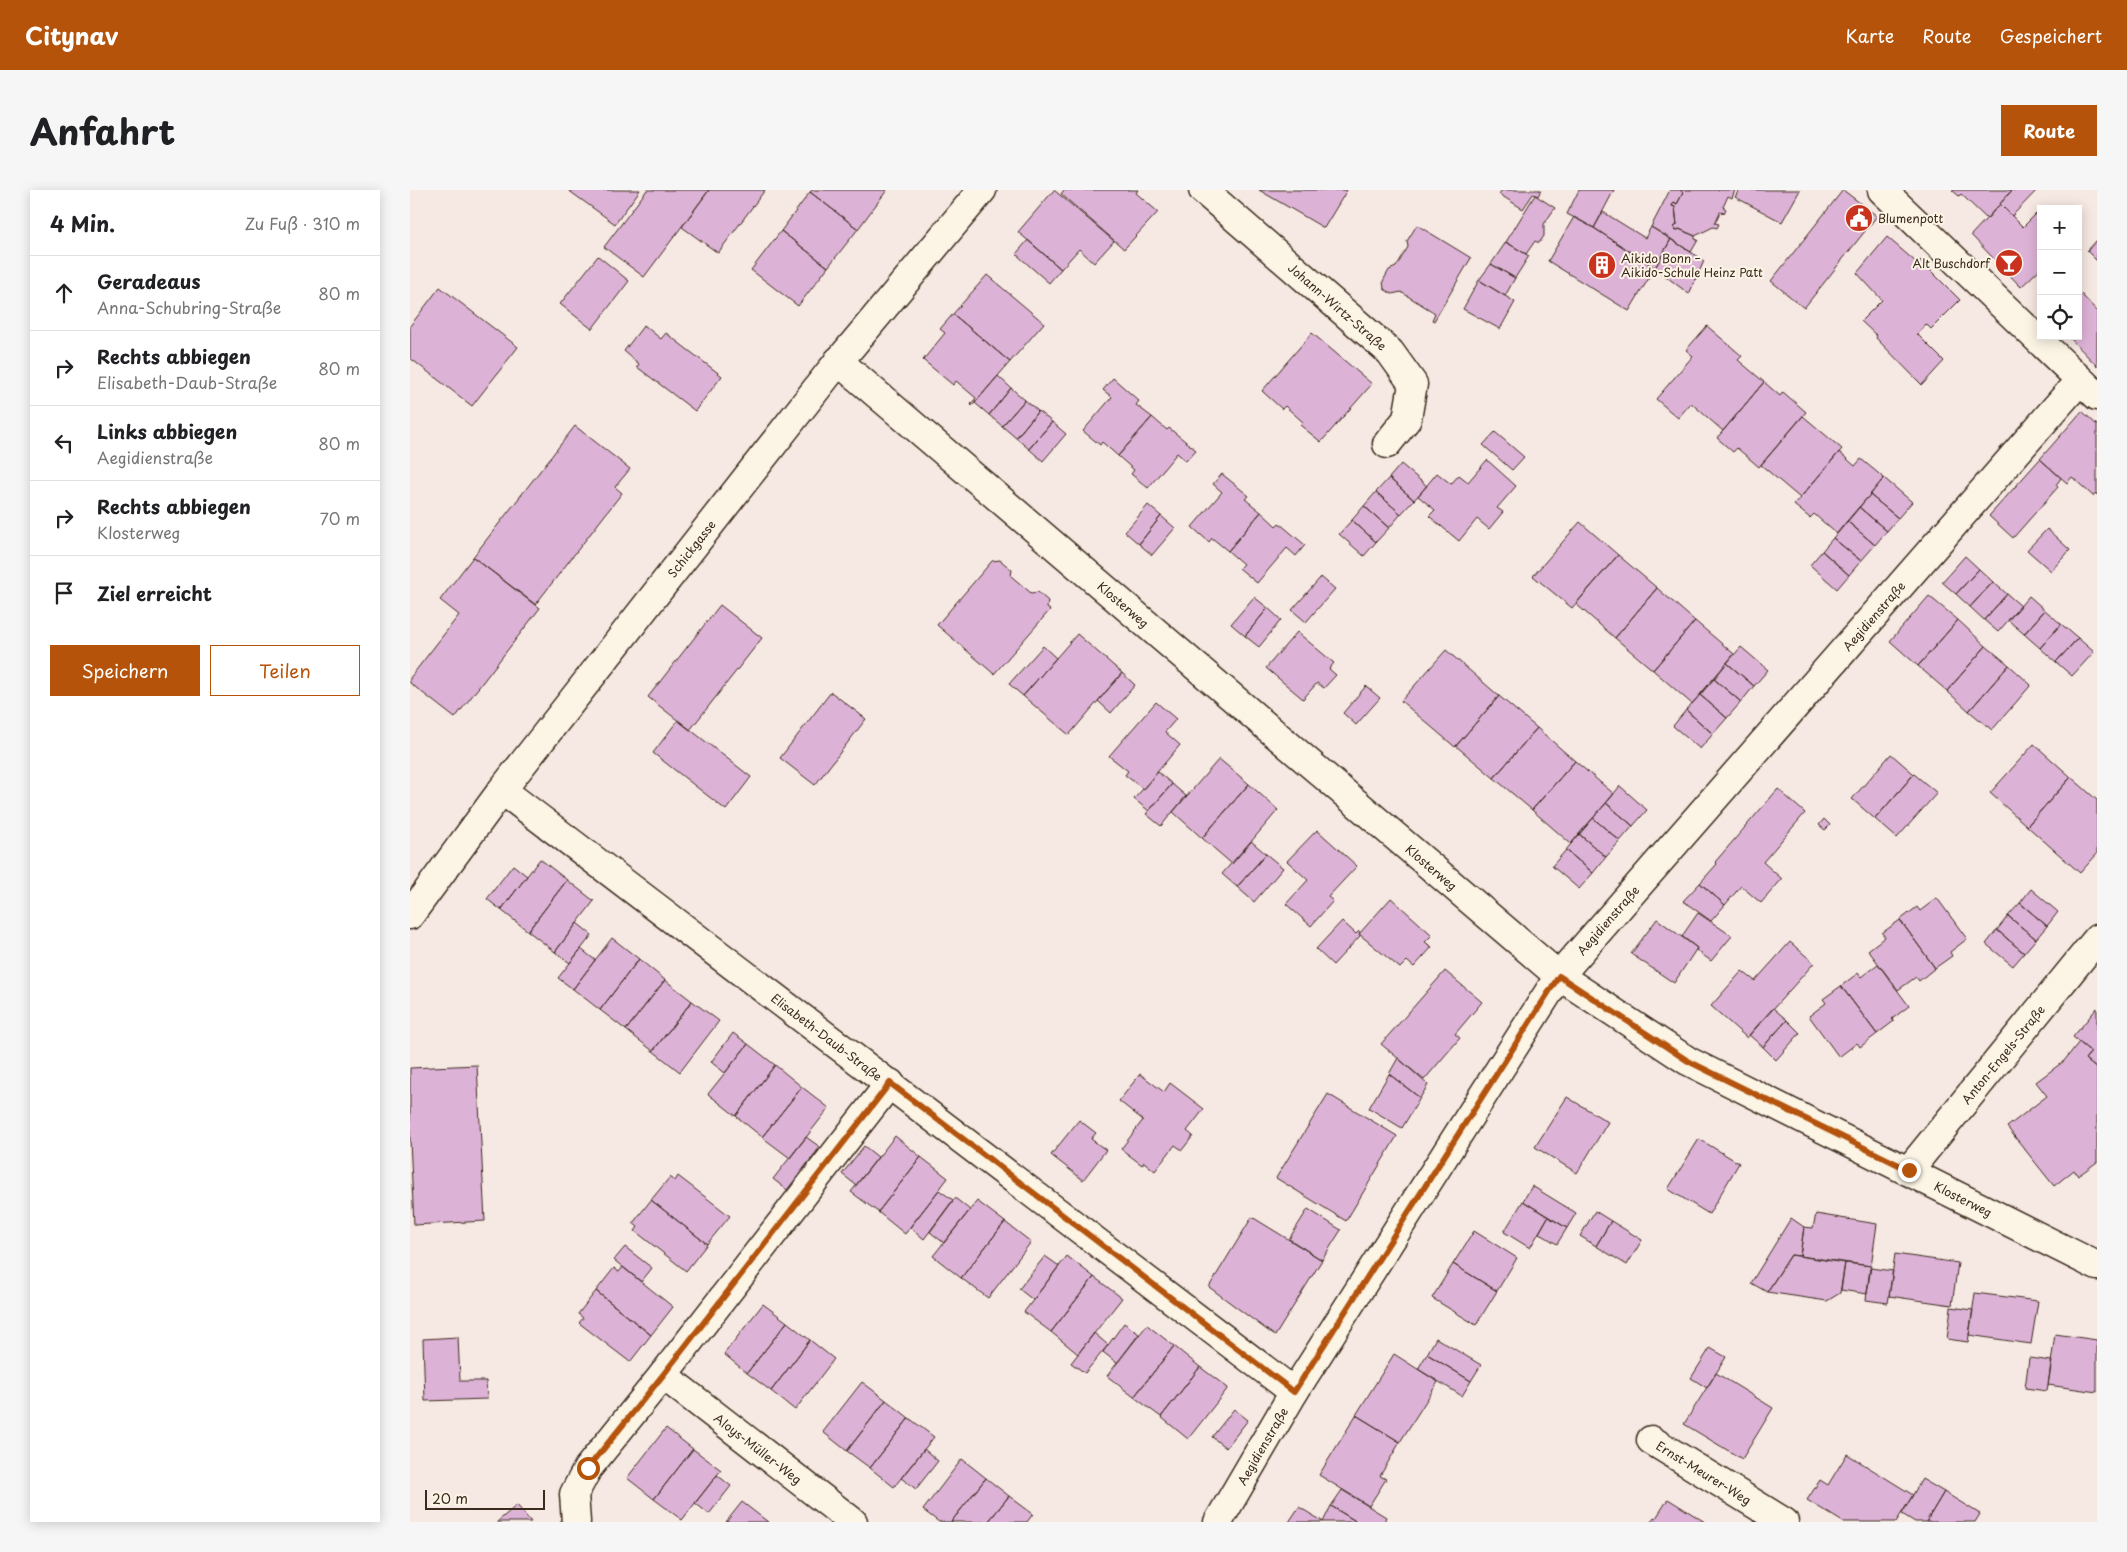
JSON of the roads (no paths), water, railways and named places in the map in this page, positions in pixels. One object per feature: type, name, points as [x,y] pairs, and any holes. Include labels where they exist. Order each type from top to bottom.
[{"type":"street","name":"Schickgasse","points":[[410,915],[502,790],[838,361],[982,190]]},
{"type":"street","name":"Johann-Wirtz-Straße","points":[[1203,190],[1390,352],[1413,384],[1406,419],[1387,444]]},
{"type":"street","points":[[1882,190],[2093,391]]},
{"type":"street","name":"Klosterweg","points":[[838,361],[1559,976],[1688,1061],[1909,1170],[2097,1266]]},
{"type":"street","name":"Aegidienstraße","points":[[1218,1522],[1294,1392],[1559,976],[2093,391]]},
{"type":"street","name":"Elisabeth-Daub-Straße","points":[[502,790],[890,1083],[1294,1392]]},
{"type":"street","name":"Anton-Engels-Straße","points":[[1909,1170],[2097,939]]},
{"type":"street","points":[[576,1522],[574,1494],[588,1468],[663,1375],[890,1083]]},
{"type":"street","name":"Aloys-Müller-Weg","points":[[663,1375],[852,1522]]},
{"type":"street","name":"Ernst-Meurer-Weg","points":[[1651,1440],[1783,1522]]},
{"type":"place","name":"Blumenpott","points":[[1859,218]]},
{"type":"place","name":"Alt Buschdorf","points":[[2009,263]]},
{"type":"place","name":"Aikido Bonn – Aikido-Schule Heinz Patt","points":[[1602,265]]}]
